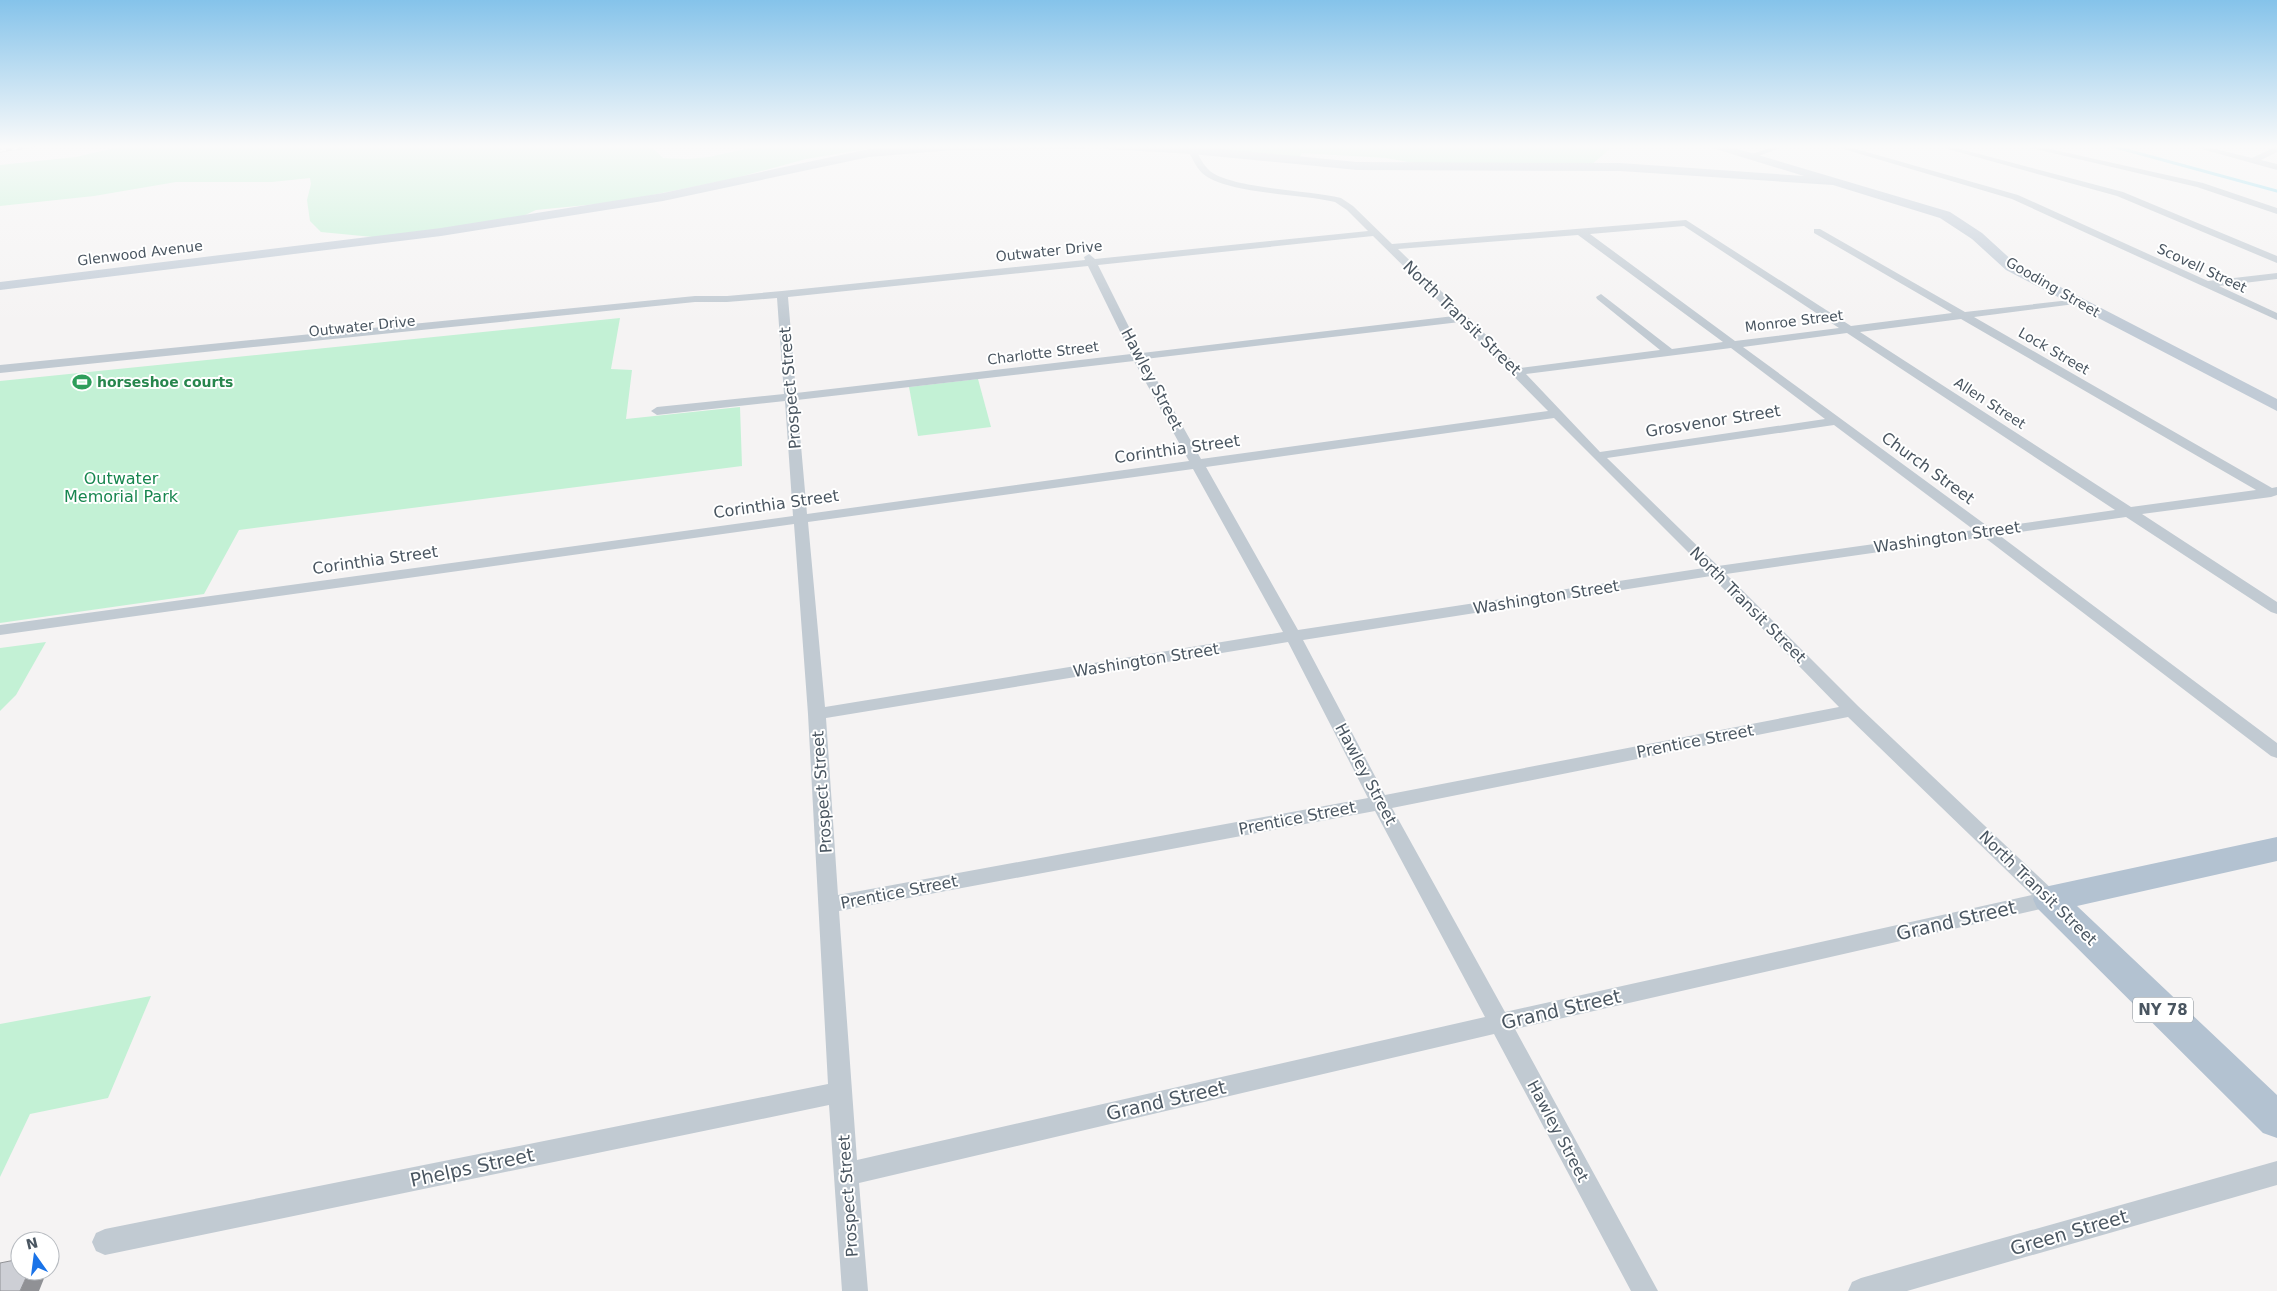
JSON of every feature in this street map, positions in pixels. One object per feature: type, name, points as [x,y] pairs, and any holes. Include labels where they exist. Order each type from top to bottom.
[{"type":"main road","name":"Grand Street","points":[[2050,899],[2277,849]]},
{"type":"main road","name":"North Transit Street","points":[[2050,899],[2277,1120]]},
{"type":"street","name":"Glenwood Avenue","points":[[0,286],[441,232],[611,205]]},
{"type":"street","name":"North Transit Street","points":[[1346,205],[1517,372],[1597,456],[1715,571],[1852,710],[2050,899]]},
{"type":"street","name":"Gooding Street","points":[[1916,205],[1945,215],[1977,236],[2012,267],[2277,406]]},
{"type":"street","name":"Scovell Street","points":[[2035,205],[2277,318]]},
{"type":"street","points":[[2147,205],[2277,260]]},
{"type":"street","points":[[2260,205],[2277,211]]},
{"type":"street","name":"Outwater Drive","points":[[0,369],[695,300],[782,294],[1092,262],[1381,240],[1581,232],[1686,223]]},
{"type":"street","name":"Allen Street","points":[[1686,223],[2277,609]]},
{"type":"street","name":"Lock Street","points":[[1817,231],[2274,493]]},
{"type":"street","name":"Church Street","points":[[1581,232],[1986,531],[2277,752]]},
{"type":"street","name":"Hawley Street","points":[[1092,262],[1138,357],[1293,636],[1380,803],[1645,1291]]},
{"type":"street","points":[[2205,285],[2277,276]]},
{"type":"street","name":"Prospect Street","points":[[782,294],[817,714],[840,1092],[855,1291]]},
{"type":"street","points":[[1601,297],[1669,352]]},
{"type":"street","name":"Outwater Drive","points":[[0,378],[691,308],[727,299]]},
{"type":"street","name":"Monroe Street","points":[[1517,372],[1732,343],[2075,301]]},
{"type":"street","name":"Charlotte Street","points":[[657,411],[790,398],[1461,319]]},
{"type":"street","name":"Corinthia Street","points":[[0,630],[1557,414]]},
{"type":"street","name":"Grosvenor Street","points":[[1597,456],[1835,421]]},
{"type":"street","name":"Washington Street","points":[[817,714],[1293,636],[1715,571],[1986,531],[2274,493]]},
{"type":"street","name":"Prentice Street","points":[[830,905],[1380,803],[1852,710]]},
{"type":"street","name":"Grand Street","points":[[846,1174],[1500,1023],[2050,899]]},
{"type":"street","name":"Phelps Street","points":[[105,1242],[840,1092]]},
{"type":"street","name":"Green Street","points":[[1862,1291],[2277,1174]]},
{"type":"green space","points":[[308,205],[584,205],[536,210],[521,217],[383,238],[321,232],[310,221]]},
{"type":"green space","name":"Outwater Memorial Park","points":[[620,318],[611,369],[632,370],[626,419],[740,407],[742,466],[239,530],[204,594],[0,623],[0,381]]},
{"type":"green space","points":[[978,379],[991,427],[918,436],[909,387]]},
{"type":"green space","points":[[46,642],[16,695],[0,711],[0,648]]},
{"type":"green space","points":[[151,996],[108,1098],[30,1114],[0,1177],[0,1024]]},
{"type":"building","points":[[10,1261],[10,1281],[24,1281],[20,1291],[0,1291],[0,1263]]},
{"type":"place","name":"horseshoe courts","points":[[82,382]]}]
